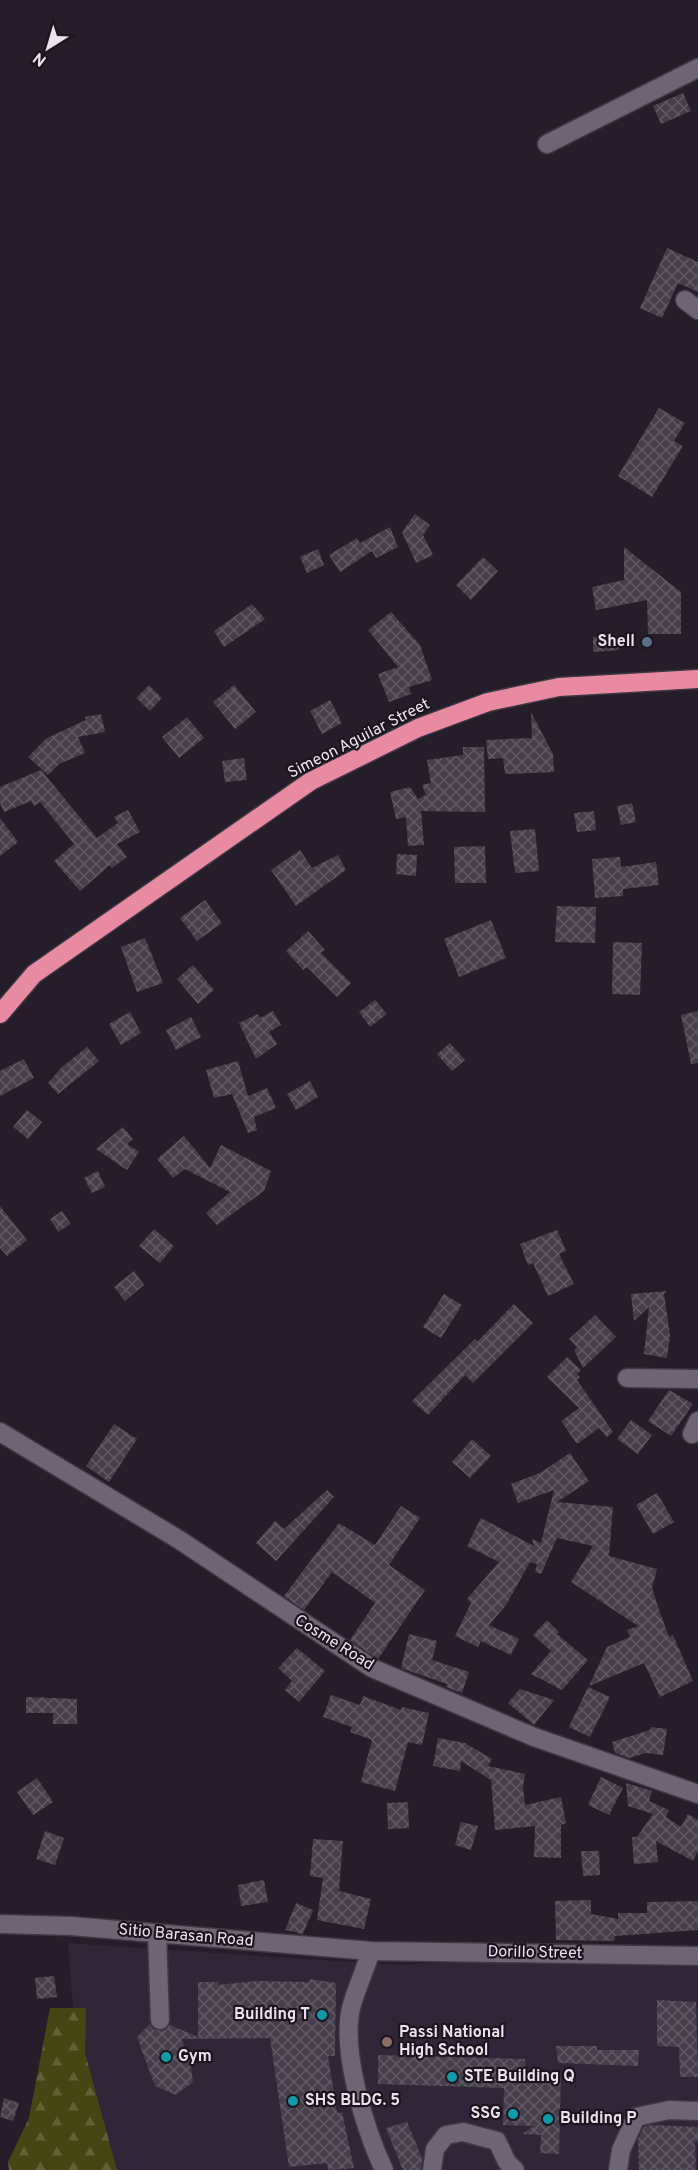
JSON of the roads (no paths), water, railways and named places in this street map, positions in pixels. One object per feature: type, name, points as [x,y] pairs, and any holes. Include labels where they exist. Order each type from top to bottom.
[{"type":"highway","name":"Simeon Aguilar Street","points":[[0,1014],[34,974],[292,794],[311,781],[418,728],[488,702],[560,687],[698,680]]},
{"type":"street","points":[[547,144],[698,69]]},
{"type":"street","points":[[627,1378],[698,1379]]},
{"type":"street","name":"Cosme Road","points":[[0,1432],[178,1539],[372,1668],[534,1737],[698,1794]]},
{"type":"street","name":"Sitio Barasan Road","points":[[0,1924],[71,1926],[371,1951]]},
{"type":"street","points":[[157,1933],[160,2020]]},
{"type":"street","points":[[371,1951],[351,2009],[349,2057],[360,2100],[384,2170]]},
{"type":"street","name":"Dorillo Street","points":[[371,1951],[698,1956]]},
{"type":"street","points":[[600,2170],[618,2167],[621,2150],[636,2117],[669,2110],[698,2111]]},
{"type":"street","points":[[432,2170],[435,2149],[446,2135],[463,2132],[497,2141],[507,2162],[515,2170]]},
{"type":"place","name":"Shell","points":[[647,642]]},
{"type":"place","name":"Building T","points":[[322,2015]]},
{"type":"place","name":"Passi National High School","points":[[387,2042]]},
{"type":"place","name":"Gym","points":[[166,2057]]},
{"type":"place","name":"STE Building Q","points":[[452,2077]]},
{"type":"place","name":"SHS BLDG. 5","points":[[293,2101]]},
{"type":"place","name":"SSG","points":[[513,2114]]},
{"type":"place","name":"Building P","points":[[548,2119]]}]
